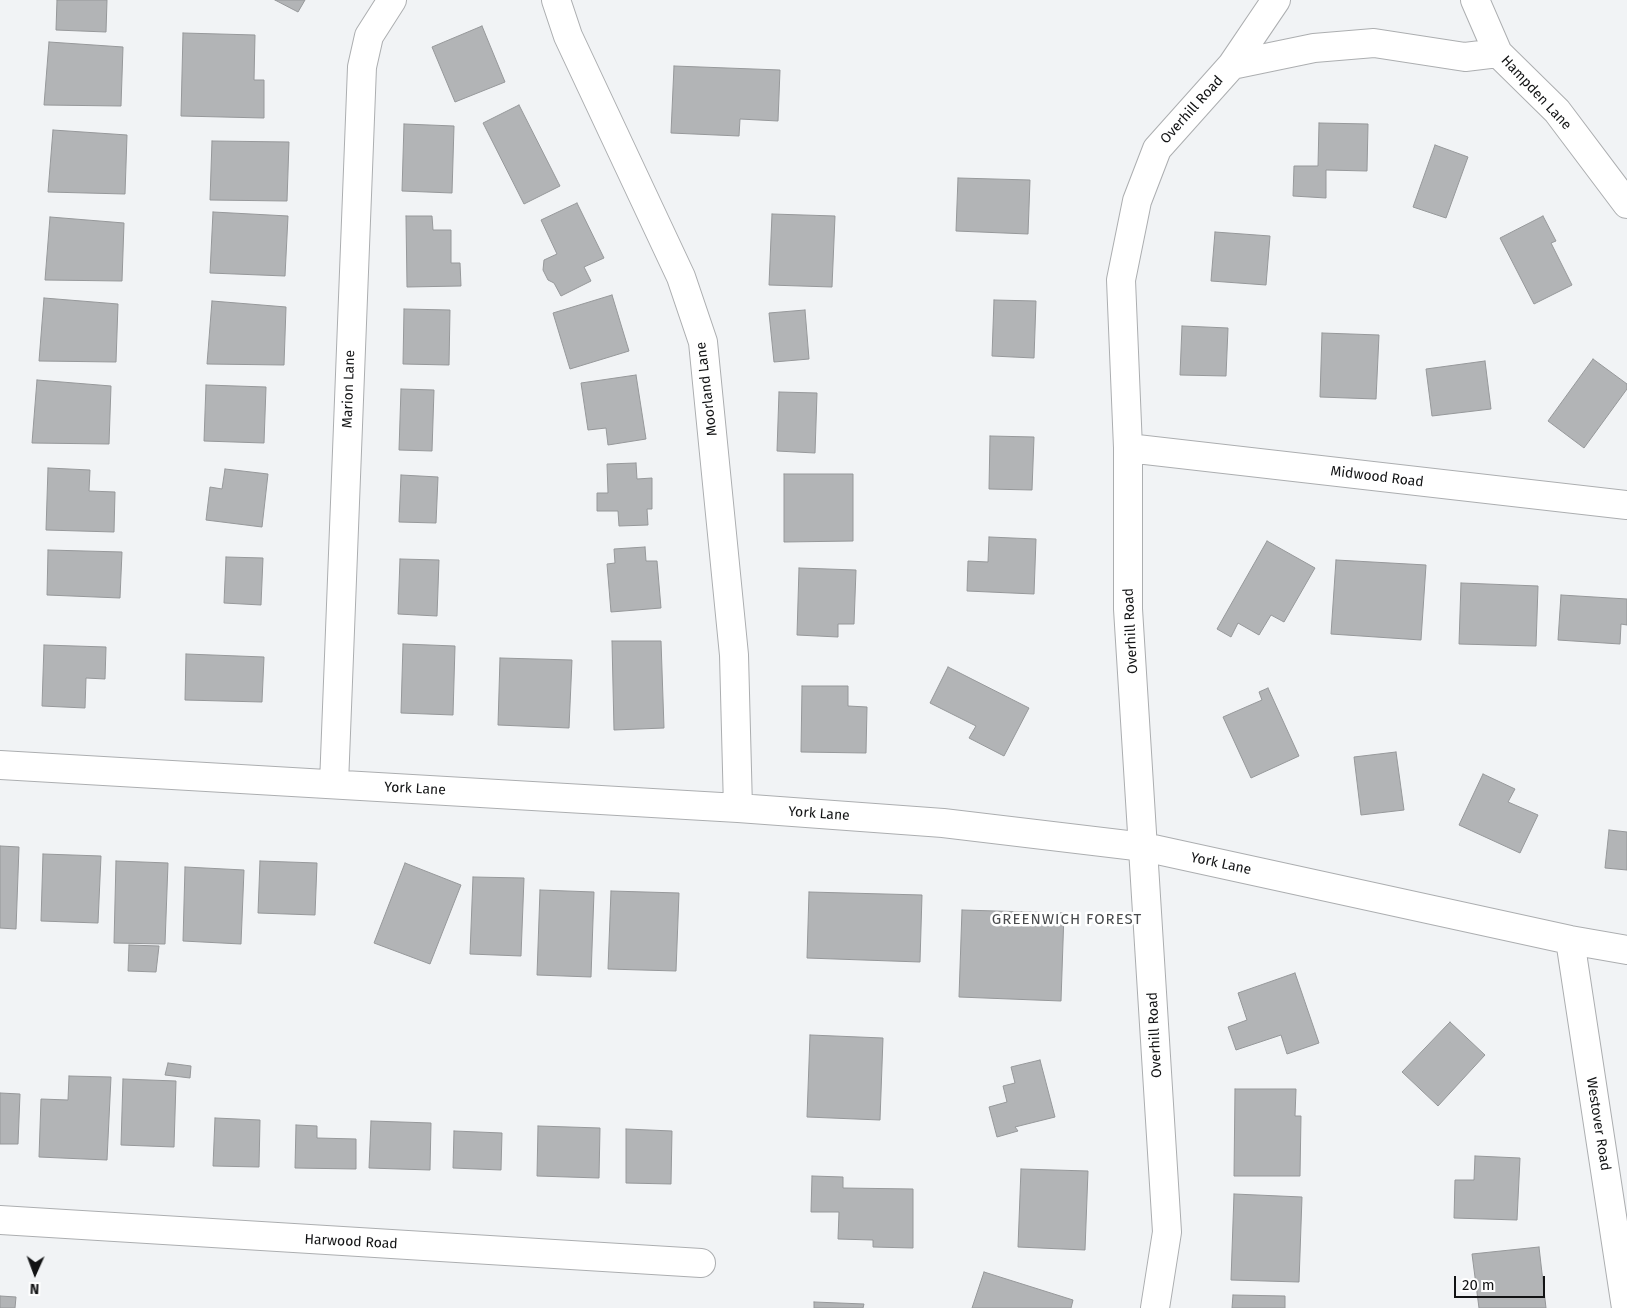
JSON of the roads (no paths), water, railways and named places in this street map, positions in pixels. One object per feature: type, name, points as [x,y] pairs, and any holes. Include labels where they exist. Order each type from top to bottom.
[{"type":"street","name":"Marion Lane","points":[[334,784],[362,68],[369,36],[392,0]]},
{"type":"street","name":"Moorland Lane","points":[[556,0],[568,36],[681,278],[703,342],[734,655],[738,808]]},
{"type":"street","name":"Overhill Road","points":[[1155,1308],[1167,1232],[1128,609],[1128,448],[1122,280],[1136,200],[1156,149],[1232,65],[1276,0]]},
{"type":"street","name":"Hampden Lane","points":[[1475,0],[1498,53],[1557,111],[1627,204]]},
{"type":"street","points":[[1232,65],[1314,48],[1374,43],[1411,47],[1465,57],[1498,53]]},
{"type":"street","name":"Midwood Road","points":[[1128,448],[1627,505]]},
{"type":"street","name":"York Lane","points":[[0,765],[738,808],[942,823],[1144,847],[1570,940],[1627,950]]},
{"type":"street","name":"Westover Road","points":[[1570,940],[1626,1308]]},
{"type":"street","name":"Harwood Road","points":[[0,1220],[701,1263]]},
{"type":"district","name":"GREENWICH FOREST","points":[[1067,920]]}]
